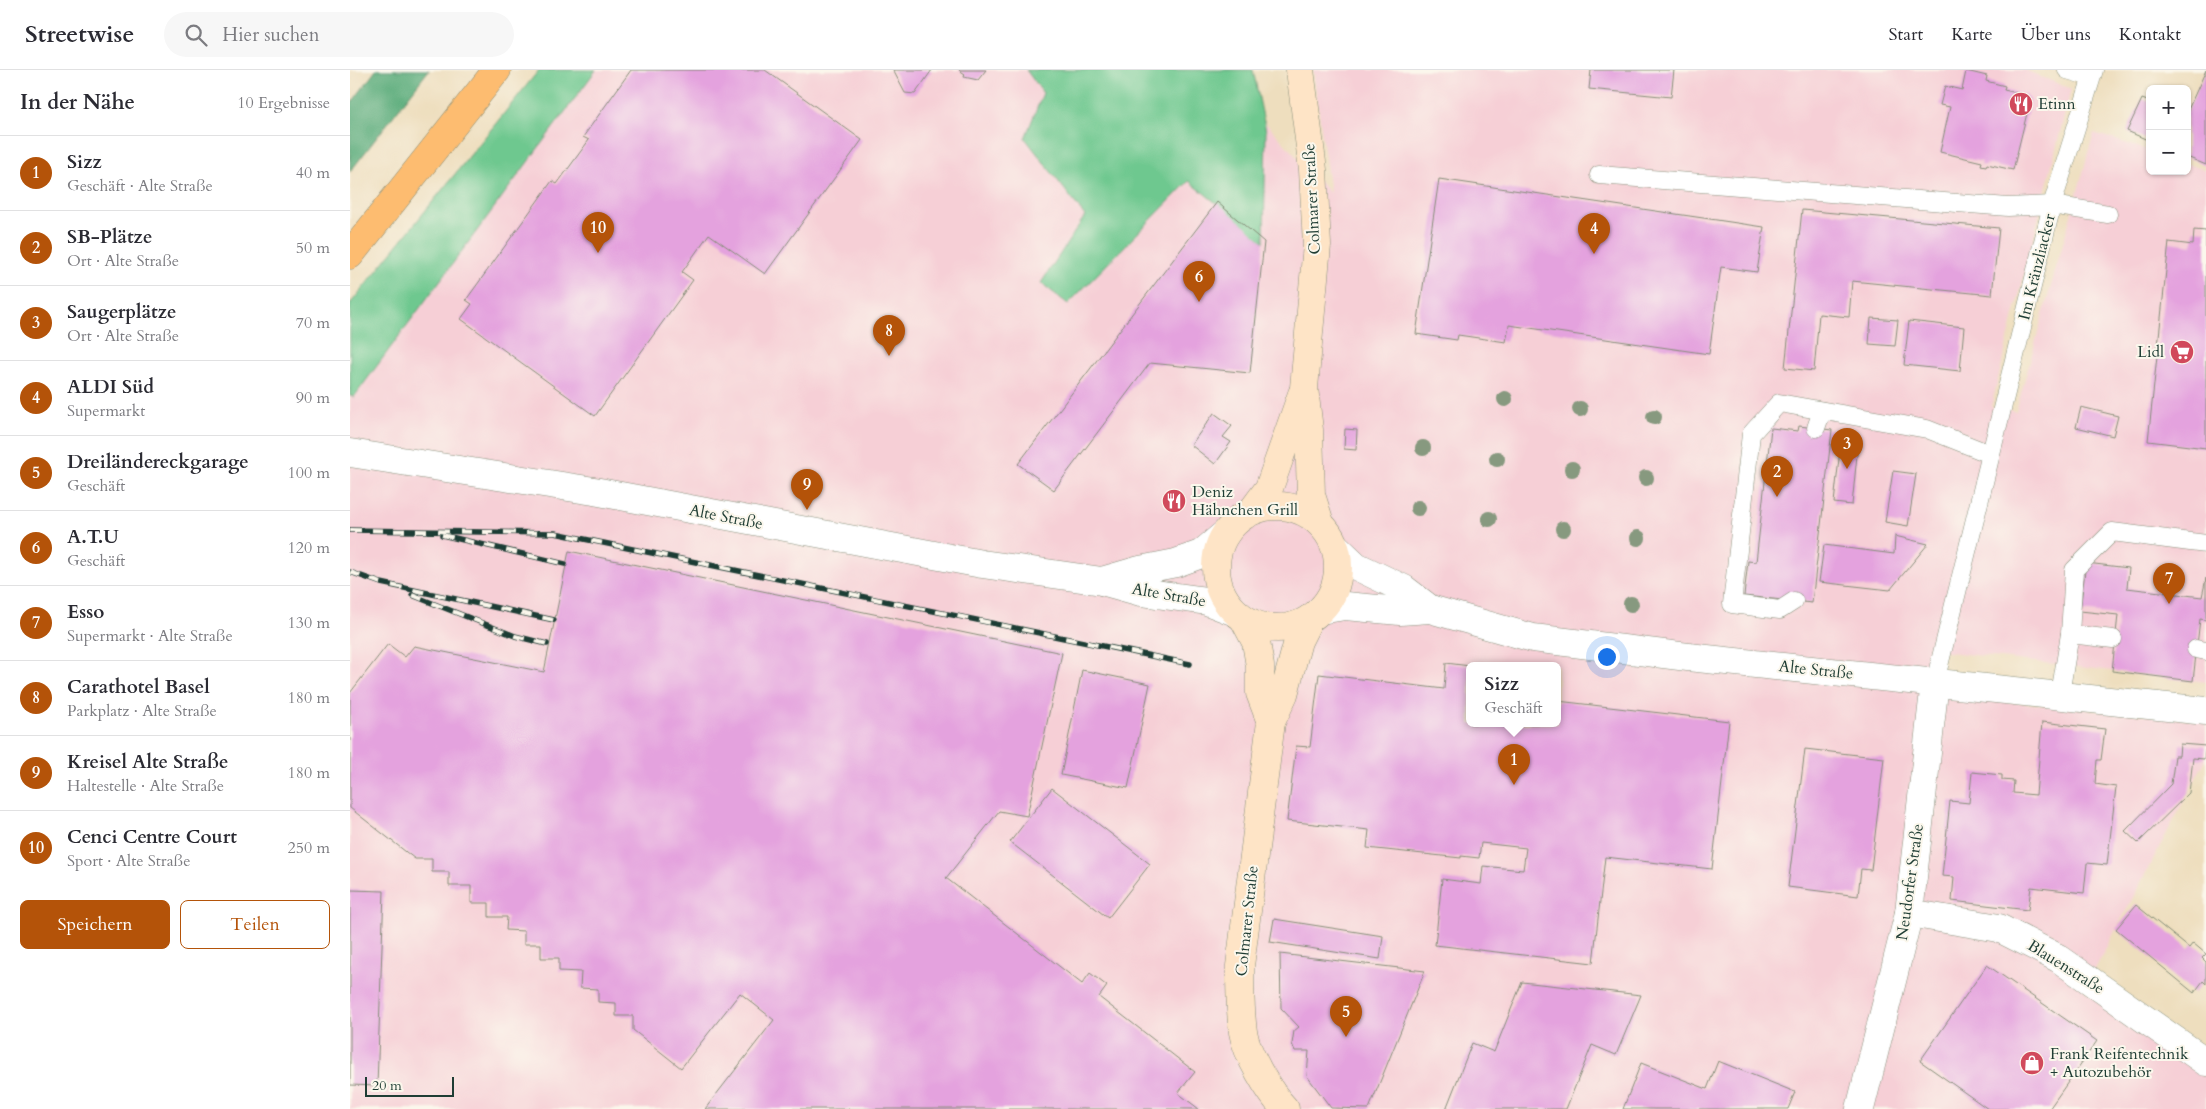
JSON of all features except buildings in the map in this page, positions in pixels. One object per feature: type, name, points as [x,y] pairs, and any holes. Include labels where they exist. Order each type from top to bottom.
[{"type":"main road","points":[[350,255],[496,70]]},
{"type":"main road","name":"Colmarer Straße","points":[[1300,70],[1313,170],[1317,245],[1304,388],[1309,430],[1311,495],[1320,523]]},
{"type":"main road","name":"Colmarer Straße","points":[[1252,511],[1269,488],[1304,388]]},
{"type":"main road","points":[[1270,506],[1288,506],[1305,512],[1320,523],[1334,546],[1338,563],[1337,580],[1330,596],[1315,615],[1293,626],[1276,628],[1260,626],[1239,615],[1221,590],[1215,565],[1218,548],[1226,533],[1237,520],[1252,511],[1270,506]]},
{"type":"main road","name":"Colmarer Straße","points":[[1239,615],[1256,642],[1260,666],[1260,693],[1271,722]]},
{"type":"main road","name":"Colmarer Straße","points":[[1285,1109],[1277,1100],[1256,1065],[1244,1034],[1240,1005],[1240,966],[1271,722],[1284,694],[1298,641],[1315,615]]},
{"type":"street","name":"Alte Straße","points":[[350,453],[594,492],[982,564],[1102,581],[1141,592],[1207,601],[1239,615]]},
{"type":"street","name":"Alte Straße","points":[[1102,581],[1140,570],[1176,563],[1201,554],[1226,533]]},
{"type":"street","name":"Alte Straße","points":[[1334,546],[1356,566],[1404,589],[1430,609]]},
{"type":"street","name":"Alte Straße","points":[[1315,615],[1346,606],[1400,610],[1430,609],[1533,638],[2206,711]]},
{"type":"street","name":"Neudorfer Straße","points":[[1860,1109],[1909,913],[1935,682]]},
{"type":"street","name":"Blauenstraße","points":[[1909,913],[1999,928],[2008,932],[2058,958],[2206,1062]]},
{"type":"lane","points":[[2067,70],[2092,74],[2052,205],[2108,214]]},
{"type":"lane","name":"Im Kränzliacker","points":[[1599,175],[2008,207],[2052,205],[1935,682]]},
{"type":"lane","points":[[1794,601],[1780,610],[1732,604],[1751,434],[1779,403],[1927,429],[1990,454]]},
{"type":"lane","points":[[1816,428],[1822,410]]},
{"type":"lane","points":[[2060,694],[2070,634],[2074,570],[2112,532],[2206,544]]},
{"type":"lane","points":[[2070,634],[2113,639]]},
{"type":"shaded area","points":[[579,70],[1230,70],[1239,94],[1330,193],[1313,70],[2025,70],[2071,89],[1991,407],[2016,411],[2094,133],[2146,150],[2146,175],[2191,175],[2191,165],[2206,170],[2206,682],[1931,650],[1920,693],[2206,721],[2206,759],[2084,990],[2206,1078],[2206,1109],[350,1109],[350,346]]},
{"type":"green space","points":[[376,70],[429,70],[350,172],[350,105]]},
{"type":"green space","points":[[539,70],[596,70],[354,397],[350,396],[350,304]]},
{"type":"green space","points":[[1026,70],[1253,70],[1266,131],[1264,242],[1189,181],[1068,304],[1041,283],[1085,216],[1025,138],[1043,93]]},
{"type":"railway","points":[[350,530],[555,533],[1190,664]]},
{"type":"railway","points":[[442,535],[565,564]]},
{"type":"railway","points":[[350,572],[381,583],[554,620]]},
{"type":"railway","points":[[412,595],[515,636],[547,644]]},
{"type":"place","name":"Etinn","points":[[2021,104]]},
{"type":"place","name":"Cenci Centre Court","points":[[598,253]]},
{"type":"place","name":"ALDI Süd","points":[[1594,254]]},
{"type":"place","name":"A.T.U","points":[[1199,302]]},
{"type":"place","name":"Lidl","points":[[2182,352]]},
{"type":"place","name":"Carathotel Basel","points":[[889,356]]},
{"type":"place","name":"Saugerplätze","points":[[1847,469]]},
{"type":"place","name":"SB-Plätze","points":[[1777,497]]},
{"type":"place","name":"Deniz Hähnchen Grill","points":[[1174,501]]},
{"type":"place","name":"Kreisel Alte Straße","points":[[807,510]]},
{"type":"place","name":"Esso","points":[[2169,604]]},
{"type":"place","name":"Sizz","points":[[1514,785]]},
{"type":"place","name":"Dreiländereckgarage","points":[[1346,1037]]},
{"type":"place","name":"Frank Reifentechnik + Autozubehör","points":[[2032,1063]]}]
